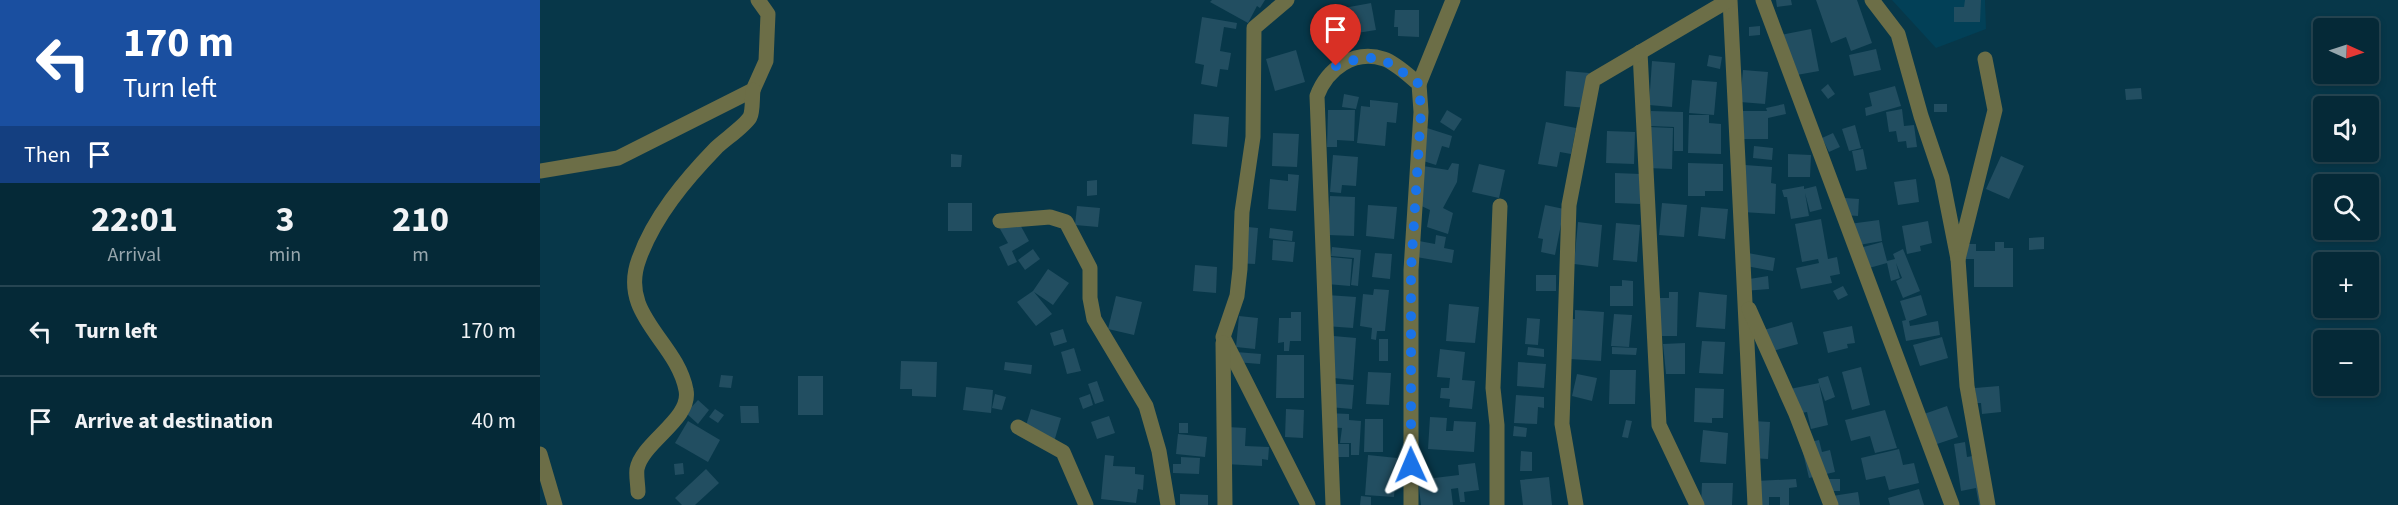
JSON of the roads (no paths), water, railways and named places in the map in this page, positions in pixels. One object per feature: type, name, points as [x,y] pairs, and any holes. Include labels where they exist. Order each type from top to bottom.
[{"type":"street","points":[[638,492],[637,468],[650,448],[683,411],[687,392],[681,376],[641,310],[634,292],[633,277],[640,256],[683,182],[750,117],[753,90],[766,61],[768,14],[758,0]]},
{"type":"street","points":[[1225,505],[1223,338],[1237,296],[1240,269],[1242,212],[1253,137],[1254,28],[1287,0]]},
{"type":"street","points":[[1412,505],[1411,270],[1421,112],[1419,84],[1453,0]]},
{"type":"street","points":[[1576,505],[1562,424],[1569,206],[1593,80],[1729,0],[1755,505]]},
{"type":"street","points":[[1763,0],[1952,505]]},
{"type":"street","points":[[1872,0],[1898,34],[1921,116],[1942,178],[1958,259],[1967,386],[1988,505]]},
{"type":"street","points":[[1640,52],[1659,425],[1697,505]]},
{"type":"street","points":[[1333,505],[1317,96],[1322,83],[1336,66],[1360,57],[1385,59],[1419,84]]},
{"type":"street","points":[[1958,259],[1995,110],[1985,59]]},
{"type":"street","points":[[540,171],[618,158],[753,90]]},
{"type":"street","points":[[1497,505],[1497,424],[1493,388],[1500,206]]},
{"type":"street","points":[[1000,221],[1050,217],[1066,222],[1090,268],[1090,298],[1095,319],[1146,406],[1159,451],[1168,505]]},
{"type":"street","points":[[1745,301],[1796,414],[1831,505]]},
{"type":"street","points":[[1223,338],[1308,505]]},
{"type":"street","points":[[1018,427],[1063,452],[1086,505]]},
{"type":"street","points":[[540,454],[555,505]]}]
